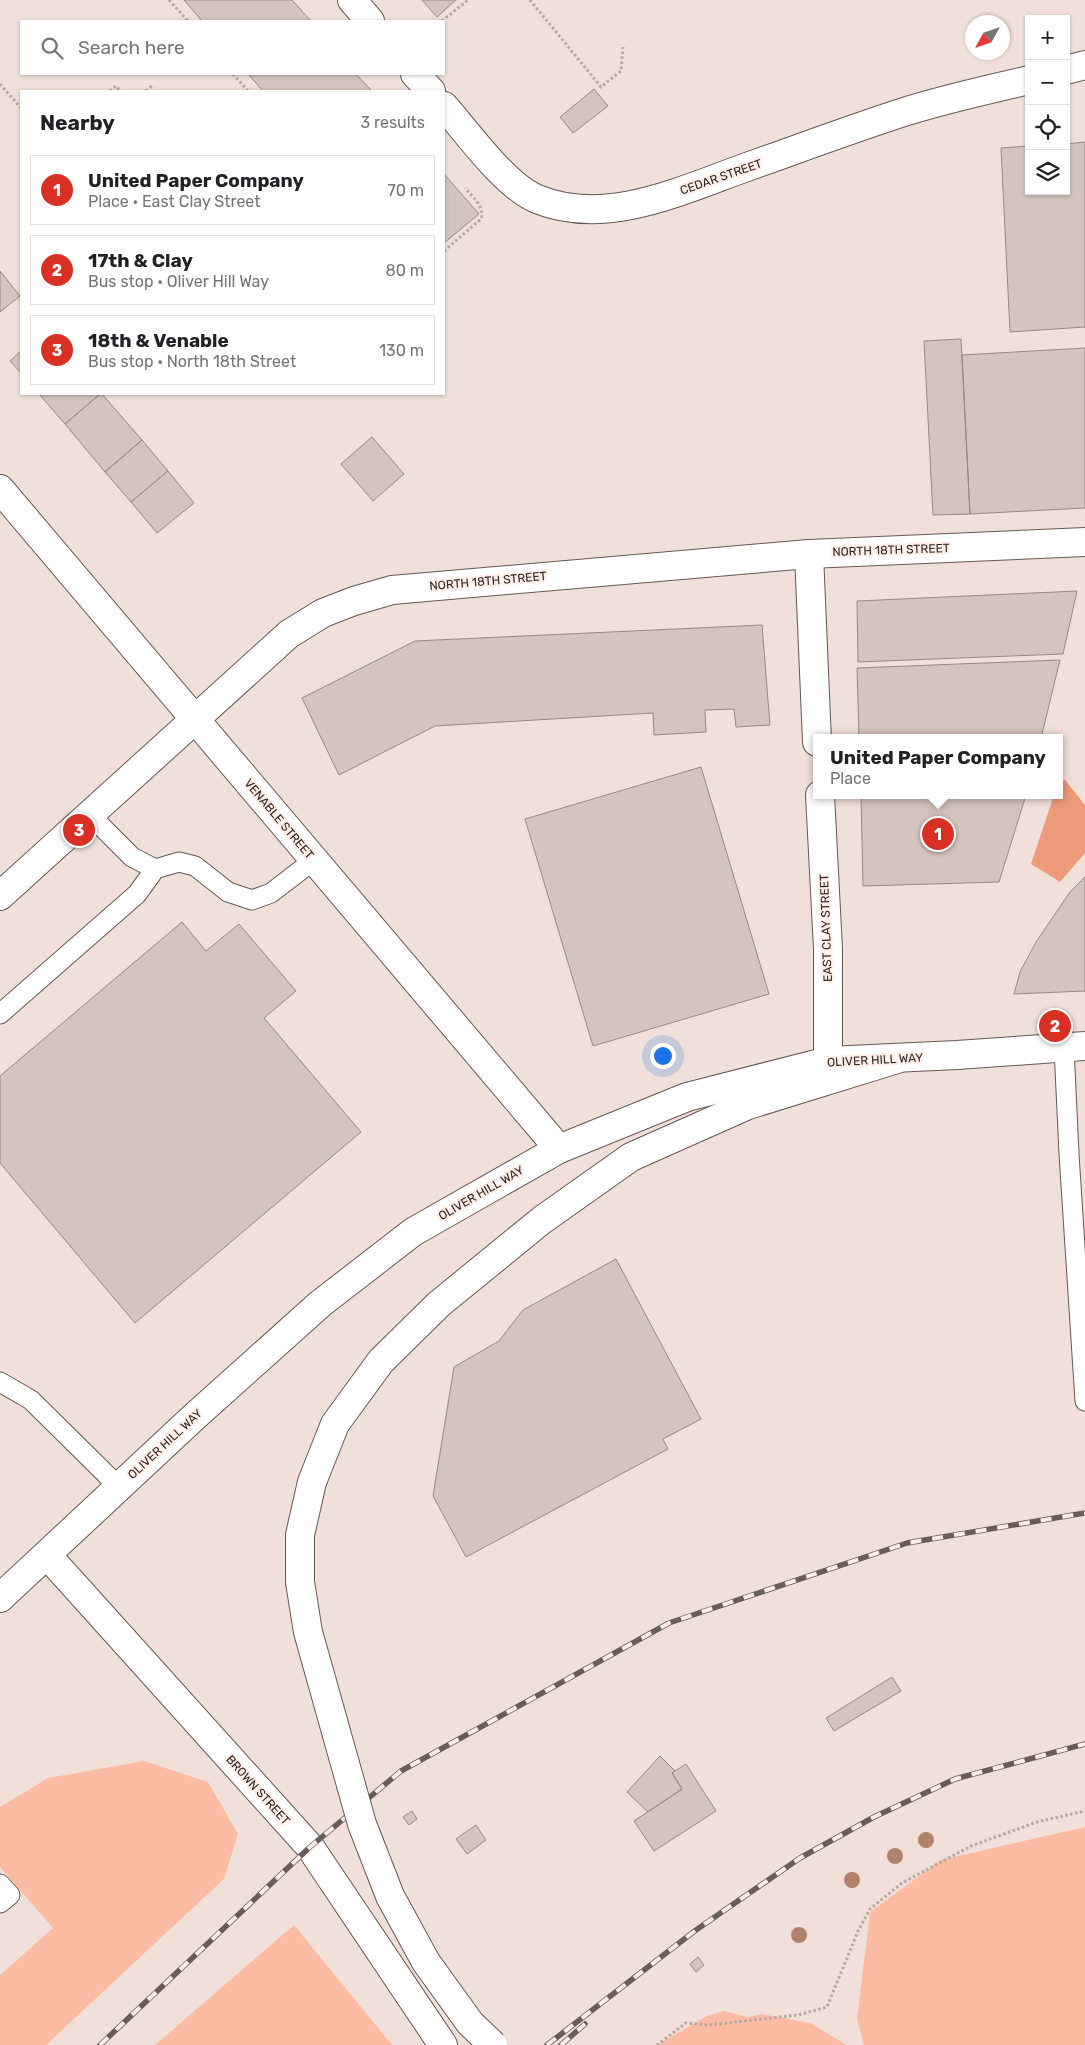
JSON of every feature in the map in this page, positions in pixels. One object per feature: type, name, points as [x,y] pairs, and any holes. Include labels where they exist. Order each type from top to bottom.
[{"type":"main road","points":[[352,0],[369,20]]},
{"type":"main road","points":[[1070,69],[1085,65]]},
{"type":"main road","points":[[416,75],[430,90]]},
{"type":"main road","name":"CEDAR STREET","points":[[445,107],[512,183],[534,198],[556,206],[583,210],[618,207],[661,198],[905,112],[1025,81]]},
{"type":"main road","name":"VENABLE STREET","points":[[0,488],[559,1149]]},
{"type":"main road","name":"NORTH 18TH STREET","points":[[0,896],[289,634],[323,612],[354,601],[392,590],[809,554],[1085,542]]},
{"type":"main road","points":[[809,554],[817,734]]},
{"type":"main road","name":"EAST CLAY STREET","points":[[820,799],[828,949],[828,1061]]},
{"type":"main road","name":"OLIVER HILL WAY","points":[[0,1598],[272,1346],[320,1304],[412,1232],[559,1149],[687,1097],[828,1061],[897,1059],[1075,1046]]},
{"type":"main road","points":[[493,2045],[470,2022],[426,1962],[390,1896],[360,1815],[308,1632],[300,1582],[300,1535],[310,1491],[335,1424],[381,1361],[439,1304],[542,1220],[631,1156],[748,1105],[897,1059]]},
{"type":"main road","name":"BROWN STREET","points":[[47,1555],[310,1847],[443,2045]]},
{"type":"lane","points":[[89,814],[132,857],[155,869]]},
{"type":"lane","points":[[0,1014],[137,894],[155,869],[179,862],[195,866],[228,892],[252,900],[271,893],[314,860]]},
{"type":"lane","points":[[1075,1046],[1069,1154],[1085,1401]]},
{"type":"lane","points":[[0,1382],[31,1400],[119,1487]]},
{"type":"lane","points":[[0,1884],[10,1895],[0,1903]]},
{"type":"path","points":[[169,0],[187,20]]},
{"type":"path","points":[[443,20],[468,0]]},
{"type":"path","points":[[530,0],[600,86],[621,71],[623,47]]},
{"type":"path","points":[[234,75],[247,90]]},
{"type":"path","points":[[0,84],[20,107]]},
{"type":"path","points":[[147,90],[153,85]]},
{"type":"path","points":[[445,250],[481,219],[483,214],[481,207],[465,188]]},
{"type":"path","points":[[657,2045],[686,2023],[708,2025],[798,2016],[827,2007],[858,1930],[870,1909],[902,1882],[970,1846],[1037,1822],[1085,1811]]},
{"type":"shaded area","points":[[1065,780],[1085,805],[1085,853],[1060,882],[1031,864],[1053,799],[1063,799],[1063,781]]},
{"type":"shaded area","points":[[144,1761],[208,1782],[238,1834],[224,1879],[46,2045],[0,2045],[0,1975],[53,1928],[0,1867],[0,1807],[48,1778]]},
{"type":"shaded area","points":[[1085,1827],[1085,2045],[864,2045],[857,2019],[870,1912],[941,1860]]},
{"type":"shaded area","points":[[294,1925],[392,2045],[155,2045]]},
{"type":"shaded area","points":[[724,2011],[748,2017],[762,2014],[810,2023],[847,2045],[657,2045],[707,2016]]},
{"type":"building","points":[[184,0],[292,0],[310,20],[201,20]]},
{"type":"building","points":[[422,0],[456,0],[437,17]]},
{"type":"building","points":[[249,75],[357,75],[371,90],[262,90]]},
{"type":"building","points":[[594,89],[608,106],[573,133],[560,117]]},
{"type":"building","points":[[1085,142],[1085,327],[1010,332],[1001,148],[1025,146],[1025,195],[1070,195],[1070,144]]},
{"type":"building","points":[[445,175],[479,214],[445,242]]},
{"type":"building","points":[[0,271],[20,296],[0,312]]},
{"type":"building","points":[[961,339],[970,514],[933,515],[924,341]]},
{"type":"building","points":[[1085,348],[1085,508],[970,514],[962,355]]},
{"type":"building","points":[[20,352],[20,372],[10,361]]},
{"type":"building","points":[[40,395],[99,395],[65,424]]},
{"type":"building","points":[[99,395],[103,395],[142,440],[105,472],[65,424]]},
{"type":"building","points":[[372,437],[404,474],[373,501],[341,464]]},
{"type":"building","points":[[142,440],[168,471],[131,502],[105,472]]},
{"type":"building","points":[[168,471],[194,503],[157,533],[131,502]]},
{"type":"building","points":[[1077,591],[1063,654],[858,662],[857,601]]},
{"type":"building","points":[[762,625],[770,725],[736,727],[734,709],[705,710],[706,732],[654,735],[653,713],[435,726],[339,775],[302,698],[415,641]]},
{"type":"building","points":[[1060,660],[1042,734],[859,734],[857,668]]},
{"type":"building","points":[[701,767],[769,994],[593,1046],[525,819]]},
{"type":"building","points":[[861,799],[1025,799],[999,882],[863,886]]},
{"type":"building","points":[[1085,877],[1085,991],[1014,994],[1020,972],[1036,942],[1070,892]]},
{"type":"building","points":[[182,922],[206,951],[239,924],[296,991],[264,1018],[361,1132],[135,1323],[0,1163],[0,1076]]},
{"type":"building","points":[[616,1259],[701,1419],[663,1439],[668,1449],[466,1557],[433,1496],[454,1367],[499,1341],[523,1310]]},
{"type":"building","points":[[892,1677],[901,1691],[834,1731],[826,1718]]},
{"type":"building","points":[[660,1756],[675,1771],[672,1773],[682,1789],[648,1812],[627,1792]]},
{"type":"building","points":[[686,1764],[716,1811],[654,1851],[634,1821],[682,1789],[672,1773]]},
{"type":"building","points":[[412,1811],[417,1819],[409,1825],[403,1817]]},
{"type":"building","points":[[476,1825],[486,1840],[467,1854],[456,1839]]},
{"type":"building","points":[[698,1957],[704,1965],[696,1972],[690,1964]]},
{"type":"railway","points":[[100,2045],[310,1847],[401,1771],[669,1623],[907,1543],[1085,1513]]},
{"type":"railway","points":[[547,2045],[696,1930],[800,1858],[874,1817],[955,1779],[1085,1744]]},
{"type":"railway","points":[[561,2045],[585,2024]]},
{"type":"place","name":"18th & Venable","points":[[79,830]]},
{"type":"place","name":"United Paper Company","points":[[938,834]]},
{"type":"place","name":"17th & Clay","points":[[1055,1026]]}]
